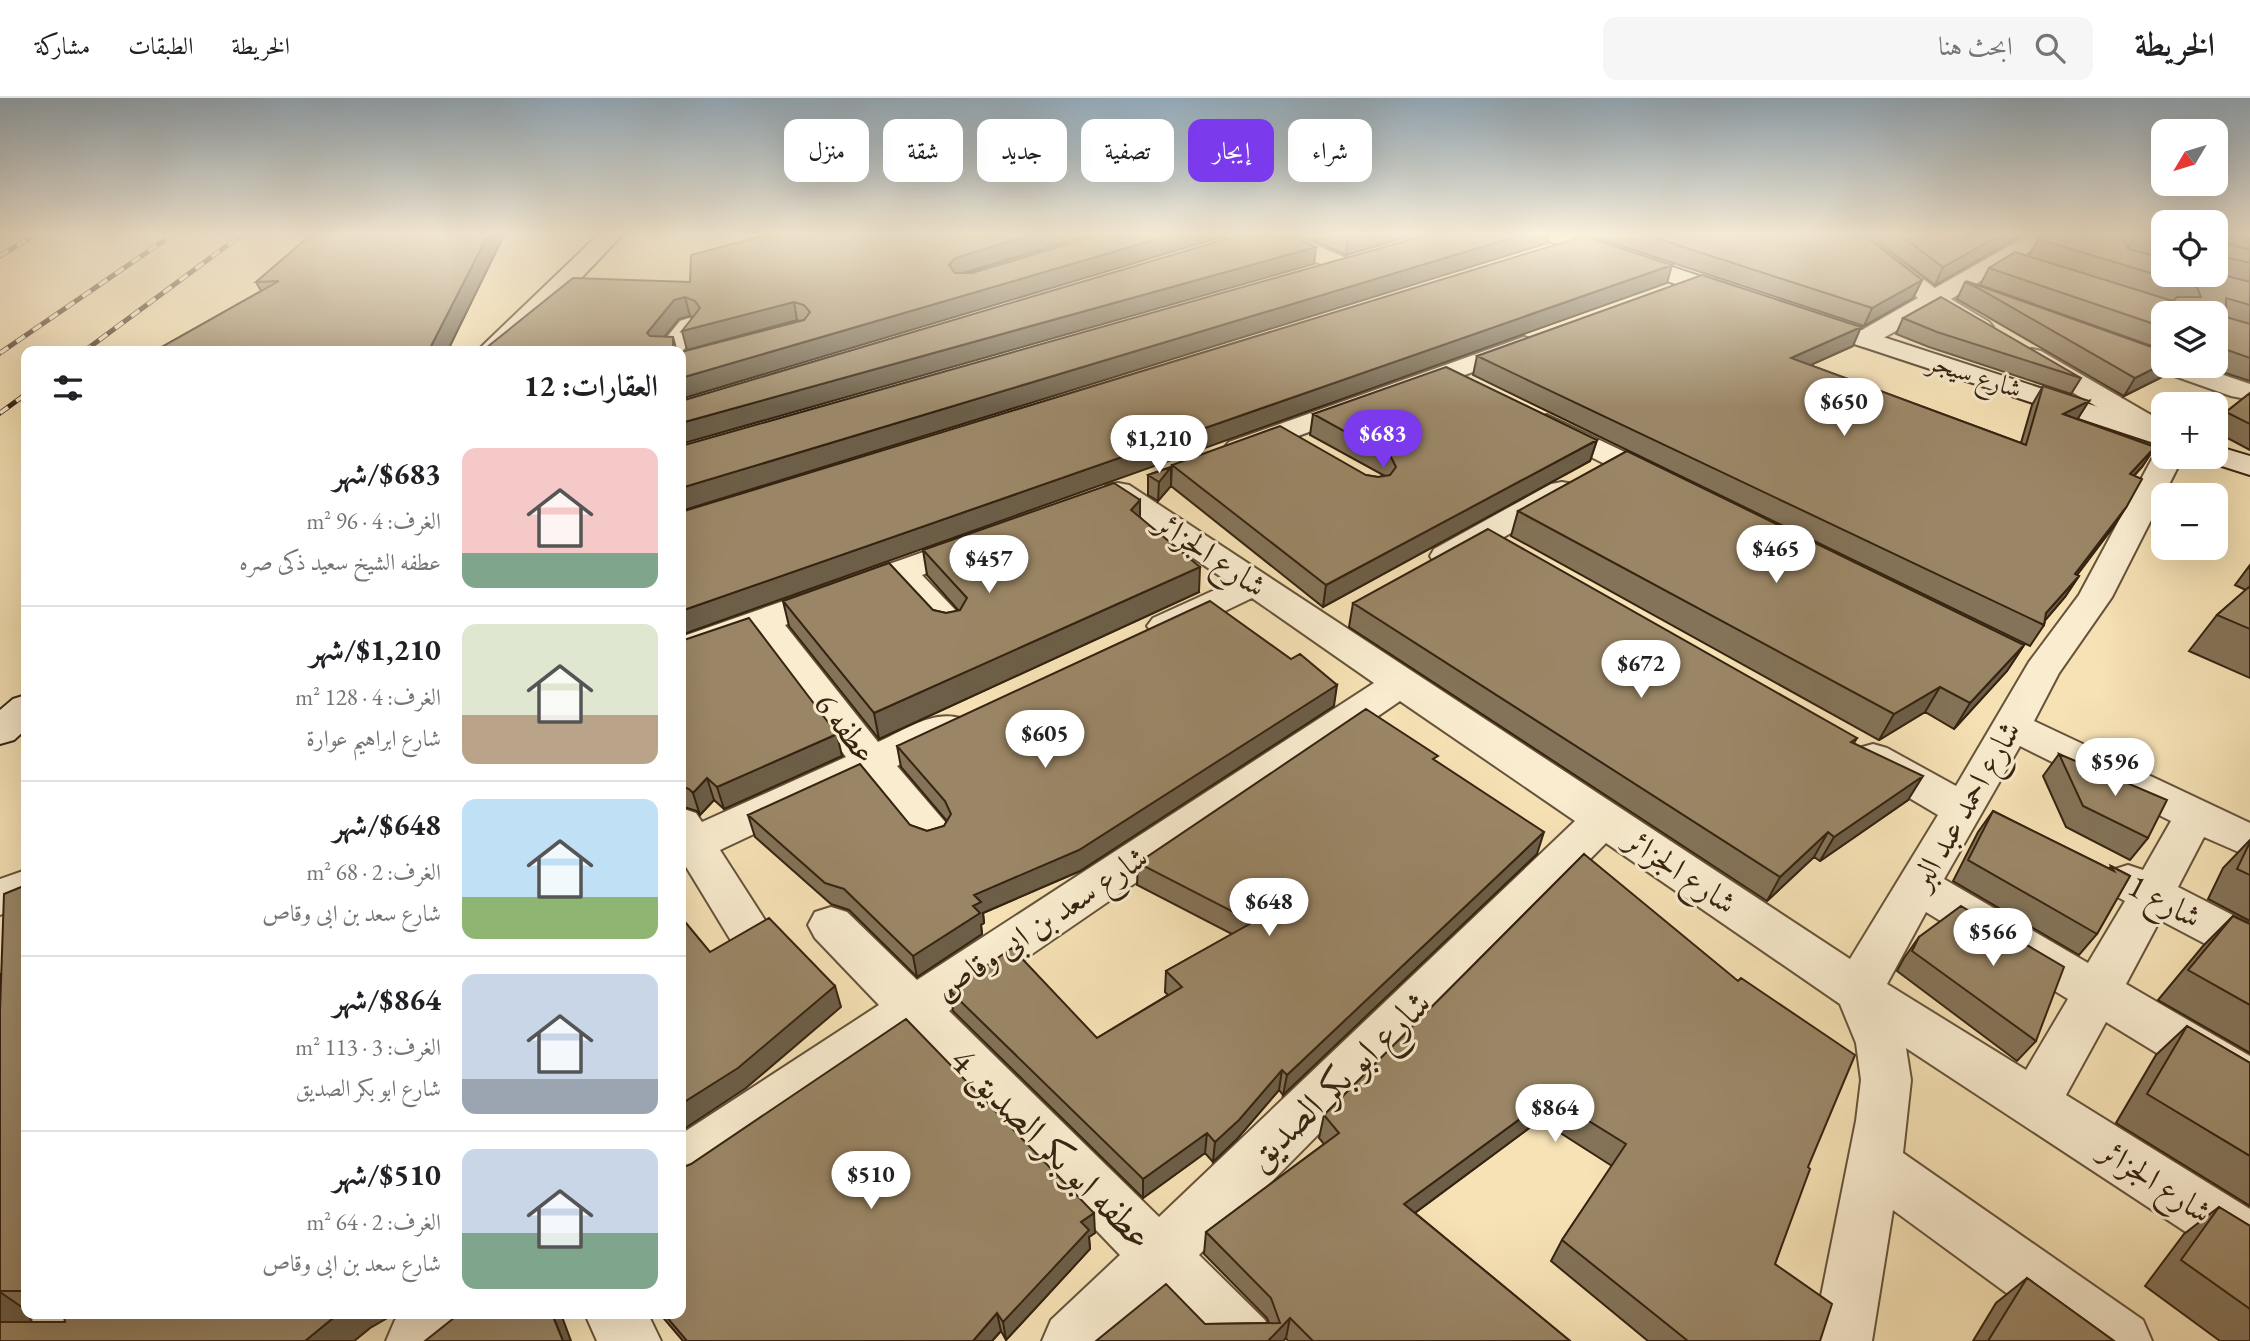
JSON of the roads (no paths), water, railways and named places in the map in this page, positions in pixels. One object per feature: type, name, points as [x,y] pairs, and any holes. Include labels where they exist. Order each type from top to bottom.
[{"type":"street","points":[[496,346],[556,291]]},
{"type":"street","points":[[1655,298],[1673,291]]},
{"type":"street","points":[[1718,291],[1760,305]]},
{"type":"street","points":[[1941,291],[2151,428]]},
{"type":"street","points":[[1864,339],[1947,291]]},
{"type":"street","points":[[1944,293],[1981,296]]},
{"type":"street","name":"شارع سيجر","points":[[1787,313],[2151,432]]},
{"type":"street","points":[[673,346],[689,326]]},
{"type":"street","points":[[1218,456],[1551,335]]},
{"type":"street","points":[[1444,374],[1482,392]]},
{"type":"street","points":[[2215,378],[2245,387]]},
{"type":"street","points":[[2228,400],[2245,387]]},
{"type":"street","points":[[1519,411],[1691,496]]},
{"type":"street","points":[[1280,433],[1316,454]]},
{"type":"street","points":[[2228,459],[2250,466]]},
{"type":"street","points":[[1424,568],[1619,460]]},
{"type":"street","name":"شارع احمد عبد البر","points":[[1862,993],[1864,977],[1917,885],[1978,808],[2012,726],[2030,664],[2095,597],[2162,469]]},
{"type":"street","name":"شارع الجزائر","points":[[1122,491],[1255,584],[1336,617],[1402,682],[1862,993],[2250,1241]]},
{"type":"street","points":[[686,648],[1003,534]]},
{"type":"street","points":[[1482,536],[1521,558]]},
{"type":"street","points":[[900,571],[950,625]]},
{"type":"street","points":[[1131,641],[1255,584]]},
{"type":"street","name":"عطفه 6","points":[[763,621],[871,762],[931,834]]},
{"type":"street","name":"شارع سعد بن ابى وقاص","points":[[686,1161],[1402,682]]},
{"type":"street","points":[[0,712],[21,697]]},
{"type":"street","points":[[686,839],[871,762],[983,710]]},
{"type":"street","points":[[0,732],[21,713]]},
{"type":"street","points":[[2012,726],[2250,841]]},
{"type":"street","points":[[0,732],[21,727]]},
{"type":"street","points":[[1843,741],[1978,808]]},
{"type":"street","points":[[2035,1103],[2196,814]]},
{"type":"street","name":"شارع ابو بكر الصديق","points":[[1072,1341],[1604,819]]},
{"type":"street","points":[[686,843],[749,931]]},
{"type":"street","name":"شارع 1","points":[[2090,862],[2250,946]]},
{"type":"street","points":[[1917,885],[2250,1083]]},
{"type":"street","name":"عطفه ابو بكر الصديق 4","points":[[831,925],[1244,1341]]},
{"type":"street","points":[[1842,1341],[1874,1164],[1886,1080],[1881,1043],[1865,1008],[1862,993]]},
{"type":"street","points":[[1874,1164],[2122,1341]]},
{"type":"street","points":[[62,1319],[65,1341]]},
{"type":"street","points":[[416,1341],[449,1319]]},
{"type":"street","points":[[617,1319],[631,1341]]},
{"type":"railway","points":[[0,353],[90,291]]},
{"type":"railway","points":[[91,346],[166,291]]},
{"type":"railway","points":[[0,413],[21,398]]}]
